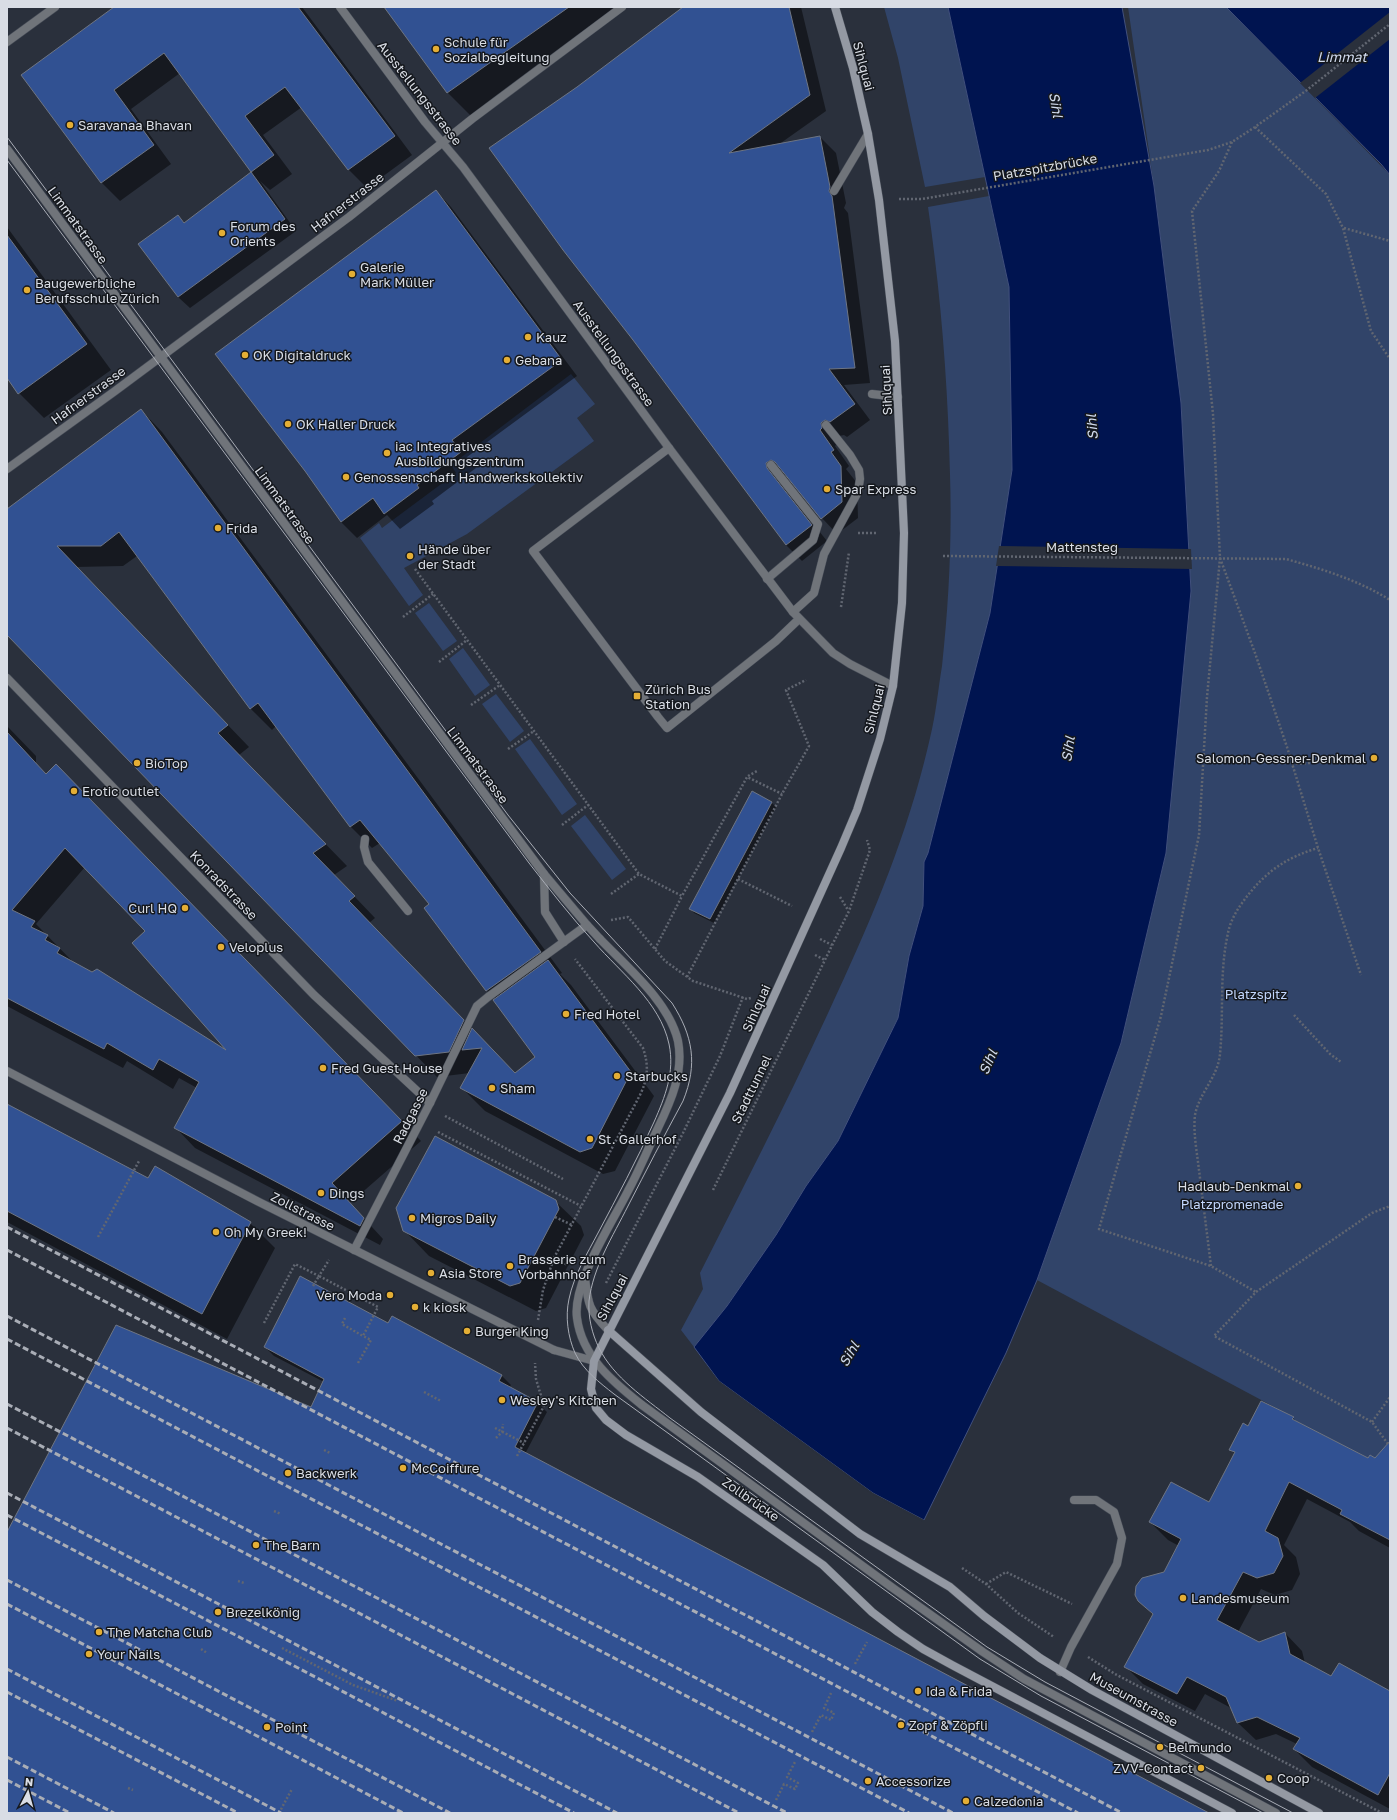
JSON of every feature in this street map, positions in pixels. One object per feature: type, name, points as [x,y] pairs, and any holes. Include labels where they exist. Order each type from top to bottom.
[{"type":"street","points":[[7,42],[54,7]]},
{"type":"street","name":"Ausstellungsstrasse","points":[[340,7],[425,122],[463,167],[669,448],[793,612],[833,653],[850,664],[893,686]]},
{"type":"street","name":"Hafnerstrasse","points":[[7,469],[161,357],[349,216],[442,142],[622,7]]},
{"type":"street","name":"Sihlquai","points":[[594,1360],[730,1093],[841,848],[857,810],[880,739],[893,686],[902,603],[904,533],[895,341],[879,200],[868,134],[853,68],[835,7]]},
{"type":"street","points":[[834,191],[868,134]]},
{"type":"street","name":"Limmatstrasse","points":[[7,149],[544,874],[587,925],[653,994],[669,1018],[678,1041],[679,1066],[674,1091],[668,1109],[630,1189],[585,1274]]},
{"type":"street","points":[[872,394],[898,397]]},
{"type":"street","points":[[793,612],[814,593],[824,554],[858,492],[860,479],[859,470],[850,455],[826,425]]},
{"type":"street","points":[[669,448],[533,551],[658,717],[667,728],[776,641],[799,619]]},
{"type":"street","points":[[767,579],[814,540],[818,524],[772,465]]},
{"type":"street","name":"Konradstrasse","points":[[7,678],[314,995],[430,1103]]},
{"type":"street","points":[[365,839],[364,847],[368,862],[408,911]]},
{"type":"street","points":[[544,874],[545,912],[564,942]]},
{"type":"street","name":"Radgasse","points":[[354,1250],[430,1103],[477,1006],[587,925]]},
{"type":"street","name":"Zollstrasse","points":[[7,1071],[354,1250],[554,1350],[594,1360]]},
{"type":"street","points":[[585,1274],[587,1300],[593,1314],[608,1330]]},
{"type":"street","name":"Zollbrücke","points":[[585,1274],[577,1298],[576,1318],[582,1338],[594,1360],[613,1381],[642,1405],[982,1652],[1024,1679],[1276,1813]]},
{"type":"street","name":"Museumstrasse","points":[[608,1330],[701,1412],[860,1534],[904,1558],[950,1587],[984,1616],[1060,1672],[1319,1813]]},
{"type":"street","name":"Zollbrücke","points":[[594,1360],[591,1389],[596,1408],[606,1420],[626,1435],[698,1477],[823,1565],[872,1612],[923,1649],[1232,1813]]},
{"type":"street","points":[[1060,1672],[1071,1647],[1117,1564],[1122,1538],[1114,1512],[1096,1500],[1074,1500]]},
{"type":"path","points":[[1256,1292],[1211,1266],[1099,1229],[1161,1016],[1199,835],[1207,697],[1220,558],[1213,414],[1192,211],[1219,171],[1232,142],[1307,90],[1390,24]]},
{"type":"path","points":[[1255,127],[1326,194],[1343,228],[1371,330],[1390,359]]},
{"type":"path","name":"Platzspitzbrücke","points":[[914,198],[922,199],[1208,150],[1232,142]]},
{"type":"path","points":[[1343,228],[1390,241]]},
{"type":"path","points":[[852,533],[877,533]]},
{"type":"path","points":[[841,606],[850,548]]},
{"type":"path","name":"Mattensteg","points":[[943,556],[1286,559],[1334,573],[1375,590],[1390,600]]},
{"type":"path","points":[[1220,558],[1255,653],[1318,848],[1361,974]]},
{"type":"path","points":[[415,569],[639,874],[682,896]]},
{"type":"path","points":[[404,617],[433,594]]},
{"type":"path","points":[[439,662],[467,640]]},
{"type":"path","points":[[687,977],[782,794],[809,746],[786,690],[806,680]]},
{"type":"path","points":[[471,705],[500,685]]},
{"type":"path","points":[[508,749],[534,731]]},
{"type":"path","points":[[1292,764],[1362,760]]},
{"type":"path","points":[[655,950],[682,896],[747,777],[757,771]]},
{"type":"path","points":[[747,777],[782,794]]},
{"type":"path","points":[[562,825],[588,805]]},
{"type":"path","points":[[1211,1266],[1196,1140],[1195,1115],[1202,1097],[1212,1080],[1220,1056],[1221,1002],[1228,933],[1234,916],[1243,902],[1263,878],[1283,862],[1298,854],[1318,848]]},
{"type":"path","name":"Stadttunnel","points":[[713,1190],[849,911],[870,850]]},
{"type":"path","points":[[611,894],[639,874]]},
{"type":"path","points":[[738,879],[792,906]]},
{"type":"path","points":[[606,1284],[683,1133],[720,1056],[743,997],[693,981],[687,977],[665,961],[628,917]]},
{"type":"path","points":[[517,1456],[544,1406],[536,1379],[534,1340],[543,1290],[548,1272],[640,1095],[646,1082],[648,1066],[643,1048],[576,958],[571,962]]},
{"type":"path","points":[[1294,1015],[1330,1054],[1341,1062]]},
{"type":"path","points":[[446,1116],[563,1179]]},
{"type":"path","points":[[434,1130],[581,1206]]},
{"type":"path","points":[[679,1131],[683,1133]]},
{"type":"path","points":[[98,1237],[141,1157]]},
{"type":"path","points":[[1388,1444],[1372,1422],[1214,1336],[1256,1292],[1372,1213],[1390,1206]]},
{"type":"path","points":[[555,1216],[572,1225]]},
{"type":"path","points":[[313,1286],[331,1256]]},
{"type":"path","points":[[264,1323],[295,1264],[378,1307],[363,1336]]},
{"type":"path","points":[[345,1318],[342,1324],[371,1340],[358,1363]]},
{"type":"path","points":[[424,1392],[441,1401]]},
{"type":"path","points":[[1372,1422],[1390,1397]]},
{"type":"path","points":[[496,1438],[502,1432],[503,1424]]},
{"type":"path","points":[[495,1428],[524,1444]]},
{"type":"path","points":[[324,1450],[330,1453]]},
{"type":"path","points":[[274,1512],[281,1514]]},
{"type":"path","points":[[962,1568],[986,1584],[1018,1612],[1115,1674],[1382,1813]]},
{"type":"path","points":[[986,1584],[1006,1572],[1072,1604],[1069,1611]]},
{"type":"path","points":[[238,1581],[244,1583]]},
{"type":"path","points":[[1055,1638],[1058,1631]]},
{"type":"path","points":[[855,1664],[867,1642]]},
{"type":"path","points":[[282,1648],[353,1685],[398,1701]]},
{"type":"path","points":[[201,1649],[207,1653]]},
{"type":"path","points":[[812,1732],[821,1714],[831,1720],[834,1713],[824,1708],[831,1693]]},
{"type":"path","points":[[776,1800],[784,1784],[795,1789],[798,1783],[787,1777],[795,1762]]},
{"type":"path","points":[[128,1788],[133,1790]]},
{"type":"path","points":[[279,1813],[292,1789]]},
{"type":"green space","points":[[884,7],[948,7],[985,177],[925,187],[898,58]]},
{"type":"green space","name":"Platzpromenade","points":[[1128,7],[1226,7],[1390,175],[1390,1442],[1375,1458],[1370,1455],[1368,1458],[1292,1419],[1293,1417],[1037,1280],[1121,1043],[1166,853],[1191,591],[1181,403],[1154,186]]},
{"type":"green space","points":[[989,196],[1009,287],[1012,470],[990,613],[928,854],[924,862],[923,906],[909,956],[898,1018],[838,1141],[806,1186],[776,1235],[727,1306],[694,1347],[681,1330],[703,1289],[700,1273],[798,1077],[874,911],[911,809],[921,774],[934,720],[942,666],[948,594],[951,523],[946,374],[937,274],[928,207]]},
{"type":"green space","points":[[571,374],[595,404],[577,418],[594,441],[467,534],[404,568],[423,595],[409,606],[360,538],[379,523],[382,528],[456,473],[451,465]]},
{"type":"green space","points":[[429,603],[457,641],[443,651],[415,613]]},
{"type":"green space","points":[[463,648],[490,685],[475,696],[449,659]]},
{"type":"green space","points":[[496,694],[524,731],[510,742],[482,704]]},
{"type":"green space","points":[[530,739],[577,804],[562,815],[515,749]]},
{"type":"green space","points":[[585,815],[626,869],[612,880],[571,826]]},
{"type":"water","name":"Sihl","points":[[948,7],[1122,7],[1154,186],[1181,403],[1191,591],[1166,853],[1121,1043],[1037,1280],[1006,1353],[924,1520],[873,1493],[719,1381],[694,1347],[727,1306],[776,1235],[806,1186],[838,1141],[898,1018],[909,956],[923,906],[924,862],[928,853],[990,613],[1012,470],[1009,287]]},
{"type":"water","name":"Limmat","points":[[1226,7],[1390,7],[1390,175],[1381,164]]},
{"type":"pier","points":[[1390,12],[1390,39],[1315,98],[1300,83]]},
{"type":"pier","points":[[999,546],[1191,549],[1192,569],[996,566]]},
{"type":"pier","points":[[692,1346],[719,1381],[873,1493],[924,1520],[923,1522],[872,1494],[718,1383]]},
{"type":"building","points":[[114,7],[298,7],[395,136],[348,170],[285,87],[245,116],[274,155],[251,172],[164,53],[114,90],[154,145],[101,183],[21,75]]},
{"type":"building","points":[[384,7],[569,7],[447,93]]},
{"type":"building","points":[[683,7],[789,7],[810,95],[729,153],[820,136],[830,187],[829,191],[832,196],[855,368],[829,369],[855,404],[830,422],[825,420],[821,423],[822,428],[820,430],[834,450],[831,452],[841,466],[842,502],[821,519],[775,462],[771,460],[766,463],[767,468],[812,525],[786,545],[633,340],[563,250],[489,148],[577,87]]},
{"type":"building","points":[[251,172],[285,219],[178,297],[138,244],[178,215],[184,223]]},
{"type":"building","points":[[436,190],[562,360],[452,440],[461,452],[417,485],[419,488],[384,514],[373,498],[341,522],[305,471],[215,354]]},
{"type":"building","name":"Baugewerbliche Berufsschule Zürich","points":[[7,235],[87,344],[18,394],[7,378]]},
{"type":"building","points":[[141,409],[541,952],[486,991],[424,908],[429,904],[360,820],[350,827],[258,703],[250,709],[119,532],[101,546],[57,546],[228,725],[218,733],[326,844],[313,853],[355,896],[349,901],[464,1020],[449,1052],[415,1056],[7,635],[7,509]]},
{"type":"building","points":[[7,732],[46,774],[56,764],[402,1121],[332,1183],[364,1218],[360,1226],[174,1128],[199,1082],[159,1059],[153,1070],[107,1043],[104,1049],[7,998]],"holes":[[[65,848],[145,931],[132,943],[226,1050],[97,969],[92,972],[57,953],[60,948],[45,940],[48,935],[31,927],[35,921],[12,910]]]},
{"type":"building","points":[[752,791],[772,802],[710,919],[689,909]]},
{"type":"building","points":[[548,960],[631,1072],[592,1148],[580,1152],[460,1088],[482,1048],[462,1050],[472,1028],[515,1073],[535,1057],[493,1000]]},
{"type":"building","points":[[7,1104],[148,1178],[155,1166],[251,1222],[202,1314],[7,1211]]},
{"type":"building","points":[[435,1136],[556,1200],[559,1209],[520,1283],[510,1286],[403,1231],[396,1208]]},
{"type":"building","points":[[300,1276],[388,1323],[392,1316],[502,1375],[499,1381],[538,1402],[515,1447],[1209,1813],[7,1813],[7,1532],[116,1325],[311,1407],[324,1379],[264,1347]]},
{"type":"building","name":"Landesmuseum","points":[[1261,1401],[1294,1417],[1292,1419],[1368,1458],[1370,1455],[1375,1458],[1390,1441],[1390,1540],[1340,1514],[1342,1510],[1289,1482],[1265,1531],[1278,1538],[1283,1556],[1274,1573],[1257,1578],[1243,1572],[1217,1620],[1259,1642],[1285,1632],[1290,1654],[1331,1676],[1339,1663],[1390,1691],[1390,1773],[1378,1795],[1293,1749],[1300,1738],[1257,1717],[1237,1723],[1226,1697],[1187,1677],[1177,1694],[1124,1667],[1153,1614],[1138,1601],[1135,1595],[1136,1586],[1142,1578],[1164,1572],[1181,1539],[1149,1522],[1171,1482],[1209,1502],[1235,1452],[1229,1450],[1243,1423],[1248,1426]]},
{"type":"tram line","points":[[7,137],[508,815],[570,893],[672,1003],[685,1027],[689,1039],[692,1062],[688,1088],[683,1101],[604,1252],[591,1288],[589,1307],[592,1331],[605,1359],[621,1378],[670,1418],[987,1647],[1045,1682],[1293,1813]]},
{"type":"tram line","points":[[7,160],[529,863],[577,923],[648,1001],[664,1029],[669,1044],[671,1064],[668,1084],[662,1103],[634,1164],[581,1265],[571,1290],[567,1313],[569,1334],[575,1353],[582,1365],[592,1376],[614,1394],[980,1659],[1041,1696],[1263,1813]]},
{"type":"railway","points":[[7,1227],[1122,1813]]},
{"type":"railway","points":[[7,1250],[1078,1813]]},
{"type":"railway","points":[[7,1316],[953,1813]]},
{"type":"railway","points":[[7,1339],[909,1813]]},
{"type":"railway","points":[[7,1404],[787,1813]]},
{"type":"railway","points":[[7,1428],[739,1813]]},
{"type":"railway","points":[[7,1493],[617,1813]]},
{"type":"railway","points":[[7,1515],[574,1813]]},
{"type":"railway","points":[[7,1580],[450,1813]]},
{"type":"railway","points":[[7,1604],[403,1813]]},
{"type":"railway","points":[[7,1669],[281,1813]]},
{"type":"railway","points":[[7,1692],[238,1813]]},
{"type":"railway","points":[[7,1757],[114,1813]]},
{"type":"railway","points":[[7,1780],[70,1813]]},
{"type":"place","name":"Schule für Sozialbegleitung","points":[[436,49]]},
{"type":"place","name":"Saravanaa Bhavan","points":[[70,125]]},
{"type":"place","name":"Forum des Orients","points":[[222,233]]},
{"type":"place","name":"Galerie Mark Müller","points":[[352,274]]},
{"type":"place","name":"Baugewerbliche Berufsschule Zürich","points":[[27,290]]},
{"type":"place","name":"Kauz","points":[[528,337]]},
{"type":"place","name":"OK Digitaldruck","points":[[245,355]]},
{"type":"place","name":"Gebana","points":[[507,360]]},
{"type":"place","name":"OK Haller Druck","points":[[288,424]]},
{"type":"place","name":"iac Integratives Ausbildungszentrum","points":[[387,453]]},
{"type":"place","name":"Genossenschaft Handwerkskollektiv","points":[[346,477]]},
{"type":"place","name":"Spar Express","points":[[827,489]]},
{"type":"place","name":"Frida","points":[[218,528]]},
{"type":"place","name":"Hände über der Stadt","points":[[410,556]]},
{"type":"place","name":"Zürich Bus Station","points":[[637,696]]},
{"type":"place","name":"Salomon-Gessner-Denkmal","points":[[1374,758]]},
{"type":"place","name":"BioTop","points":[[137,763]]},
{"type":"place","name":"Erotic outlet","points":[[74,791]]},
{"type":"place","name":"Curl HQ","points":[[185,908]]},
{"type":"place","name":"Veloplus","points":[[221,947]]},
{"type":"place","name":"Fred Hotel","points":[[566,1014]]},
{"type":"place","name":"Fred Guest House","points":[[323,1068]]},
{"type":"place","name":"Starbucks","points":[[617,1076]]},
{"type":"place","name":"Sham","points":[[492,1088]]},
{"type":"place","name":"St. Gallerhof","points":[[590,1139]]},
{"type":"place","name":"Hadlaub-Denkmal","points":[[1298,1186]]},
{"type":"place","name":"Dings","points":[[321,1193]]},
{"type":"place","name":"Migros Daily","points":[[412,1218]]},
{"type":"place","name":"Oh My Greek!","points":[[216,1232]]},
{"type":"place","name":"Brasserie zum Vorbahnhof","points":[[510,1266]]},
{"type":"place","name":"Asia Store","points":[[431,1273]]},
{"type":"place","name":"Vero Moda","points":[[390,1295]]},
{"type":"place","name":"k kiosk","points":[[415,1307]]},
{"type":"place","name":"Burger King","points":[[467,1331]]},
{"type":"place","name":"Wesley's Kitchen","points":[[502,1400]]},
{"type":"place","name":"McCoiffure","points":[[403,1468]]},
{"type":"place","name":"Backwerk","points":[[288,1473]]},
{"type":"place","name":"The Barn","points":[[256,1545]]},
{"type":"place","name":"Landesmuseum","points":[[1183,1598]]},
{"type":"place","name":"Brezelkönig","points":[[218,1612]]},
{"type":"place","name":"The Matcha Club","points":[[99,1632]]},
{"type":"place","name":"Your Nails","points":[[89,1654]]},
{"type":"place","name":"Ida & Frida","points":[[918,1691]]},
{"type":"place","name":"Zopf & Zöpfli","points":[[901,1725]]},
{"type":"place","name":"Point","points":[[267,1727]]},
{"type":"place","name":"Belmundo","points":[[1160,1747]]},
{"type":"place","name":"ZVV-Contact","points":[[1201,1768]]},
{"type":"place","name":"Coop","points":[[1269,1778]]},
{"type":"place","name":"Accessorize","points":[[868,1781]]},
{"type":"place","name":"Calzedonia","points":[[966,1801]]},
{"type":"park label","name":"Platzspitz","points":[[1256,994]]}]
